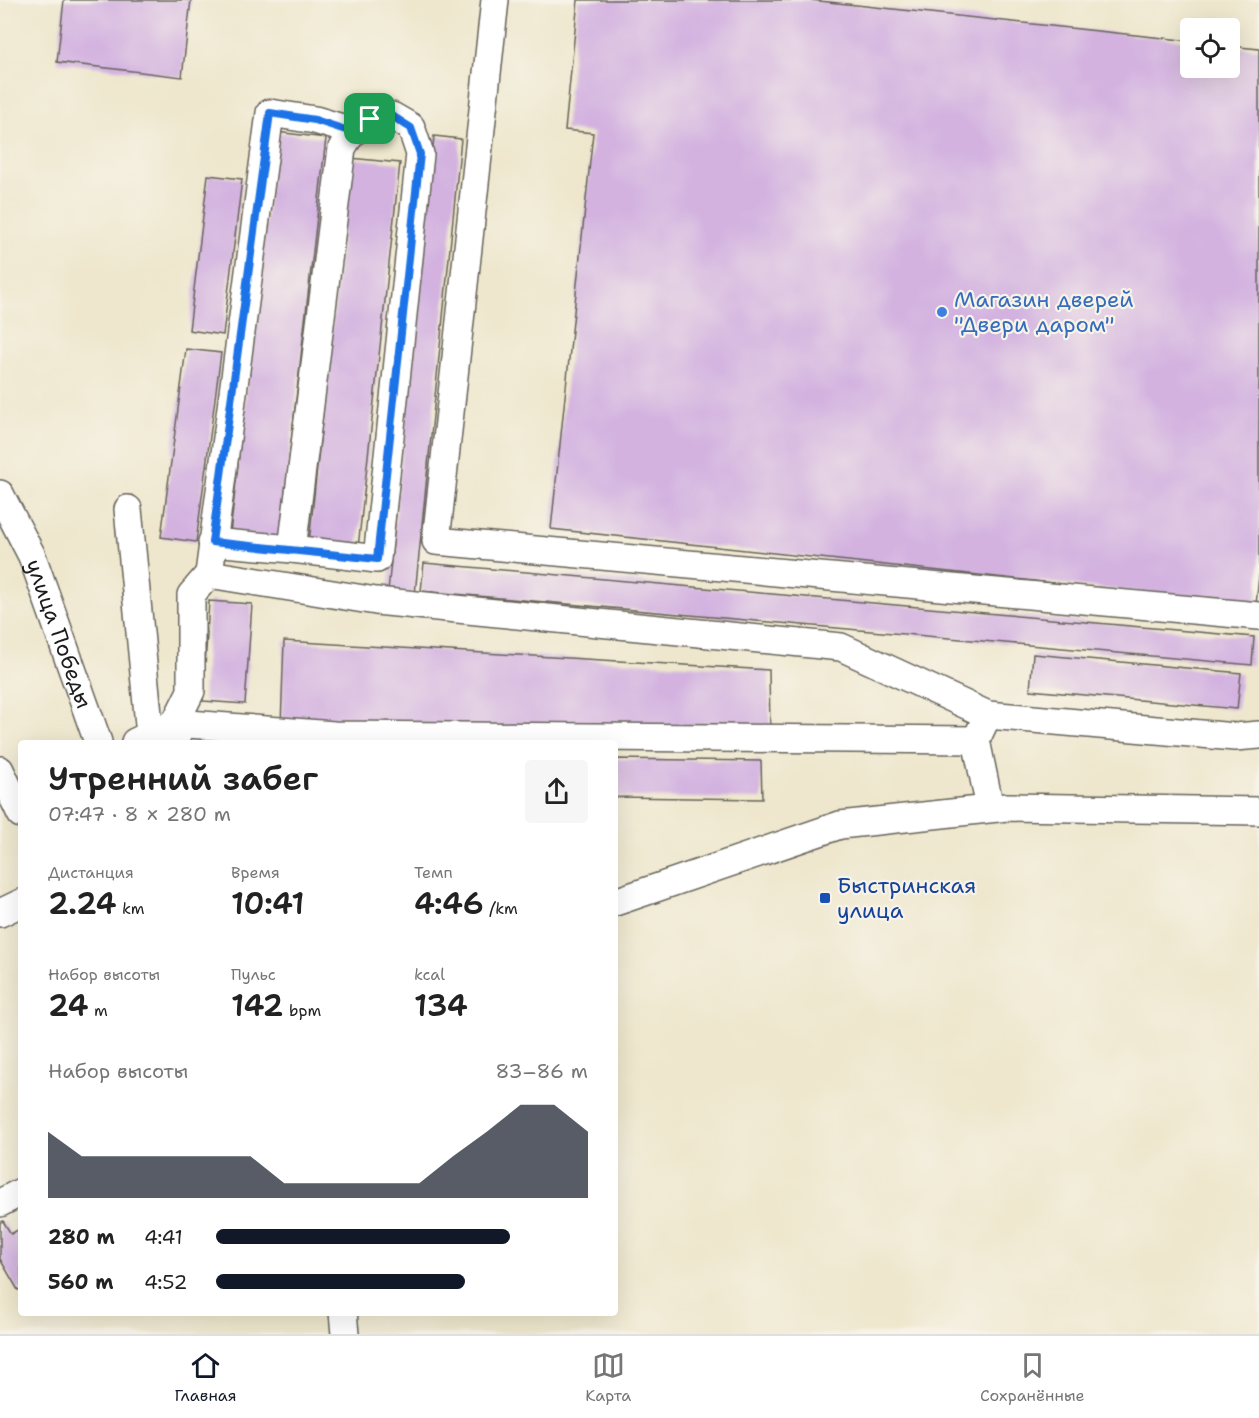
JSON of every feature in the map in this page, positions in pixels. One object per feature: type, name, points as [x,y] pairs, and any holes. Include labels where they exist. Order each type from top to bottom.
[{"type":"street","points":[[495,0],[436,542],[1259,616]]},
{"type":"street","points":[[176,733],[191,691],[191,595],[209,574],[270,113],[315,120],[352,132]]},
{"type":"street","points":[[212,542],[377,559],[420,154],[411,128],[392,116],[370,119],[352,132],[342,148],[292,549]]},
{"type":"street","name":"улица Победы","points":[[0,494],[32,556],[97,740]]},
{"type":"street","points":[[128,509],[142,739],[176,733],[976,740]]},
{"type":"street","points":[[209,574],[376,601],[841,647],[988,715],[1236,737],[1259,735]]},
{"type":"street","points":[[988,715],[976,740],[990,808]]},
{"type":"street","points":[[0,770],[18,808]]},
{"type":"street","points":[[618,901],[840,825],[990,808],[1259,811]]},
{"type":"street","points":[[0,897],[18,901]]},
{"type":"street","points":[[0,913],[18,904]]},
{"type":"street","points":[[0,1203],[18,1194]]},
{"type":"street","points":[[343,1316],[345,1334]]},
{"type":"building","points":[[64,0],[191,0],[182,77],[57,62]]},
{"type":"building","points":[[578,0],[810,0],[1180,40],[1180,78],[1240,78],[1240,47],[1259,49],[1259,576],[1256,605],[551,529],[593,133],[565,130]]},
{"type":"building","points":[[276,132],[326,138],[280,539],[230,534]]},
{"type":"building","points":[[434,136],[461,139],[415,594],[388,591]]},
{"type":"building","points":[[350,158],[400,163],[358,548],[309,543]]},
{"type":"building","points":[[208,175],[242,179],[223,335],[189,330]]},
{"type":"building","points":[[186,349],[221,353],[196,542],[161,537]]},
{"type":"building","points":[[424,563],[1254,637],[1252,665],[421,591]]},
{"type":"building","points":[[209,601],[252,604],[245,704],[203,701]]},
{"type":"building","points":[[284,641],[769,670],[770,731],[281,725]]},
{"type":"building","points":[[1033,654],[1241,673],[1237,709],[1030,690]]},
{"type":"building","points":[[618,759],[761,761],[762,799],[618,797]]},
{"type":"building","points":[[3,1221],[11,1234],[18,1230],[18,1290],[0,1259],[0,1223]]},
{"type":"place","name":"Магазин дверей \"Двери даром\"","points":[[942,312]]},
{"type":"place","name":"Быстринская улица","points":[[825,898]]},
{"type":"route","points":[[270,113],[282,113],[315,120],[352,132],[370,119],[392,116],[411,128],[420,154],[377,559],[212,542],[270,113]]}]
